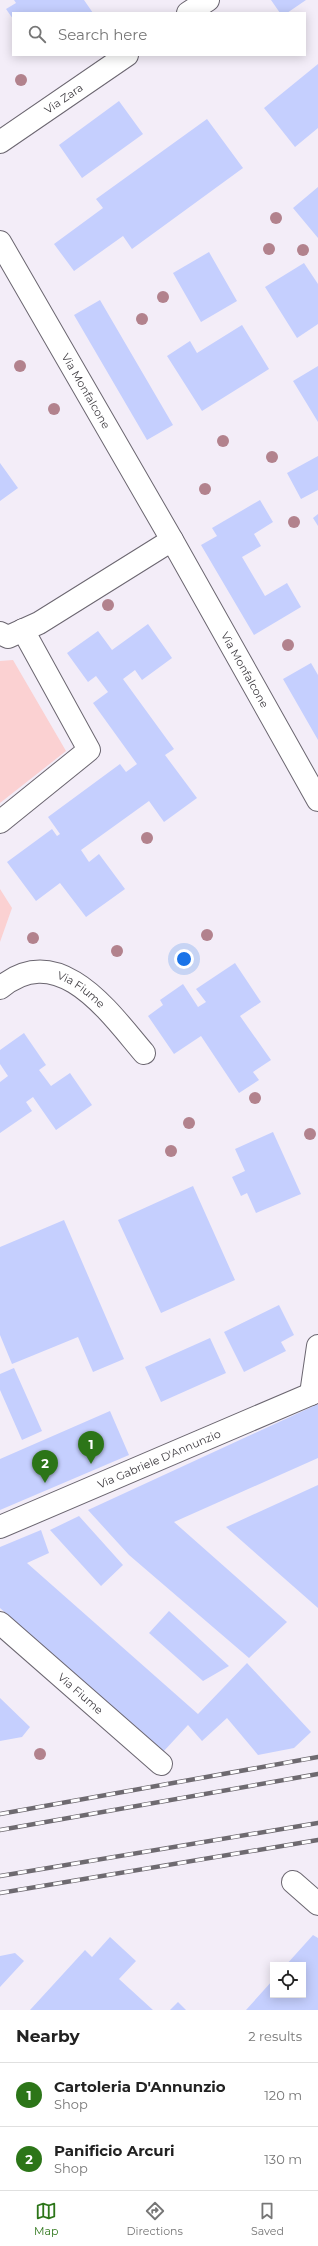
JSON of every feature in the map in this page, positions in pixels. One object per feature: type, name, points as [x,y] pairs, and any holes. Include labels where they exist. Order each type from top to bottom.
[{"type":"street","points":[[190,12],[208,0]]},
{"type":"street","name":"Via Zara","points":[[0,142],[126,56]]},
{"type":"street","name":"Via Monfalcone","points":[[0,242],[172,540],[318,800]]},
{"type":"street","points":[[0,633],[8,637],[39,623],[172,540]]},
{"type":"street","points":[[0,822],[89,750],[23,630]]},
{"type":"street","name":"Via Fiume","points":[[0,988],[11,979],[41,971],[70,978],[96,997],[144,1053]]},
{"type":"street","points":[[315,1393],[318,1346]]},
{"type":"street","name":"Via Gabriele D'Annunzio","points":[[0,1527],[315,1393]]},
{"type":"street","name":"Via Fiume","points":[[0,1623],[161,1764]]},
{"type":"street","points":[[293,1882],[318,1904]]},
{"type":"shaded area","points":[[13,660],[66,751],[0,803],[0,661]]},
{"type":"shaded area","points":[[0,889],[12,908],[0,942]]},
{"type":"building","points":[[14,0],[84,0],[92,12],[12,12],[12,18],[6,9],[16,3]]},
{"type":"building","points":[[271,0],[306,0],[288,12],[279,12]]},
{"type":"building","points":[[318,64],[318,128],[295,147],[264,108]]},
{"type":"building","points":[[119,101],[143,134],[82,178],[59,145]]},
{"type":"building","points":[[207,119],[243,168],[132,249],[123,236],[74,271],[54,244],[103,208],[96,199]]},
{"type":"building","points":[[318,187],[318,238],[293,208]]},
{"type":"building","points":[[209,252],[237,301],[201,322],[173,273]]},
{"type":"building","points":[[304,263],[318,284],[318,324],[297,338],[265,287]]},
{"type":"building","points":[[100,300],[173,425],[147,440],[74,315]]},
{"type":"building","points":[[242,325],[269,369],[202,411],[167,356],[190,341],[197,353]]},
{"type":"building","points":[[318,366],[318,422],[293,381]]},
{"type":"building","points":[[318,456],[318,490],[301,499],[287,473]]},
{"type":"building","points":[[0,463],[18,488],[0,501]]},
{"type":"building","points":[[260,500],[273,522],[254,534],[261,546],[242,557],[265,596],[287,583],[301,607],[254,635],[201,545],[217,536],[212,528]]},
{"type":"building","points":[[318,514],[318,526],[313,518]]},
{"type":"building","points":[[148,624],[172,658],[142,680],[135,670],[123,679],[174,749],[165,755],[197,798],[164,822],[149,801],[81,850],[89,862],[99,854],[125,889],[86,917],[60,883],[36,901],[7,862],[52,829],[57,836],[60,834],[48,817],[120,764],[126,772],[137,764],[93,703],[108,692],[96,676],[88,682],[67,653],[98,631],[112,650]]},
{"type":"building","points":[[311,663],[318,675],[318,740],[283,679]]},
{"type":"building","points":[[235,963],[261,1002],[240,1016],[271,1060],[253,1072],[259,1080],[239,1093],[201,1036],[174,1054],[148,1016],[163,1005],[160,1000],[183,984],[198,1007],[206,1002],[196,989]]},
{"type":"building","points":[[24,1033],[46,1065],[39,1070],[51,1086],[70,1073],[92,1105],[56,1130],[33,1097],[26,1102],[32,1111],[0,1133],[0,1082],[8,1076],[0,1064],[0,1050]]},
{"type":"building","points":[[273,1132],[301,1194],[256,1213],[247,1193],[241,1196],[232,1177],[245,1171],[235,1149]]},
{"type":"building","points":[[193,1186],[235,1280],[161,1313],[118,1220]]},
{"type":"building","points":[[64,1220],[124,1359],[93,1372],[78,1337],[12,1364],[0,1335],[0,1247]]},
{"type":"building","points":[[279,1305],[294,1335],[281,1342],[286,1351],[244,1372],[224,1332]]},
{"type":"building","points":[[210,1338],[226,1373],[161,1402],[145,1367]]},
{"type":"building","points":[[14,1368],[42,1431],[22,1440],[0,1390],[0,1374]]},
{"type":"building","points":[[318,1404],[318,1458],[174,1522],[287,1622],[249,1658],[129,1555],[88,1510]]},
{"type":"building","points":[[110,1411],[129,1455],[0,1510],[0,1459]]},
{"type":"building","points":[[318,1485],[318,1608],[226,1527]]},
{"type":"building","points":[[79,1516],[123,1565],[101,1586],[50,1530]]},
{"type":"building","points":[[41,1530],[49,1553],[27,1563],[198,1714],[247,1663],[311,1732],[294,1748],[258,1755],[227,1718],[202,1741],[188,1725],[163,1752],[0,1608],[0,1547]]},
{"type":"building","points":[[169,1611],[229,1666],[203,1681],[149,1633]]},
{"type":"building","points":[[0,1698],[30,1727],[22,1737],[0,1741]]},
{"type":"building","points":[[313,1935],[318,1938],[318,2010],[246,2010],[270,1983],[270,1998],[306,1998],[306,1962],[289,1962]]},
{"type":"building","points":[[110,1937],[136,1961],[119,1979],[153,2010],[30,2010],[85,1950],[92,1957]]},
{"type":"building","points":[[15,1953],[24,1961],[0,1987],[0,1956]]},
{"type":"building","points":[[178,2002],[186,2010],[170,2010]]},
{"type":"railway","points":[[0,1814],[318,1757]]},
{"type":"railway","points":[[0,1830],[318,1774]]},
{"type":"railway","points":[[0,1876],[318,1823]]},
{"type":"railway","points":[[0,1893],[318,1840]]},
{"type":"place","name":"Cartoleria D'Annunzio","points":[[91,1464]]},
{"type":"place","name":"Panificio Arcuri","points":[[45,1483]]}]
